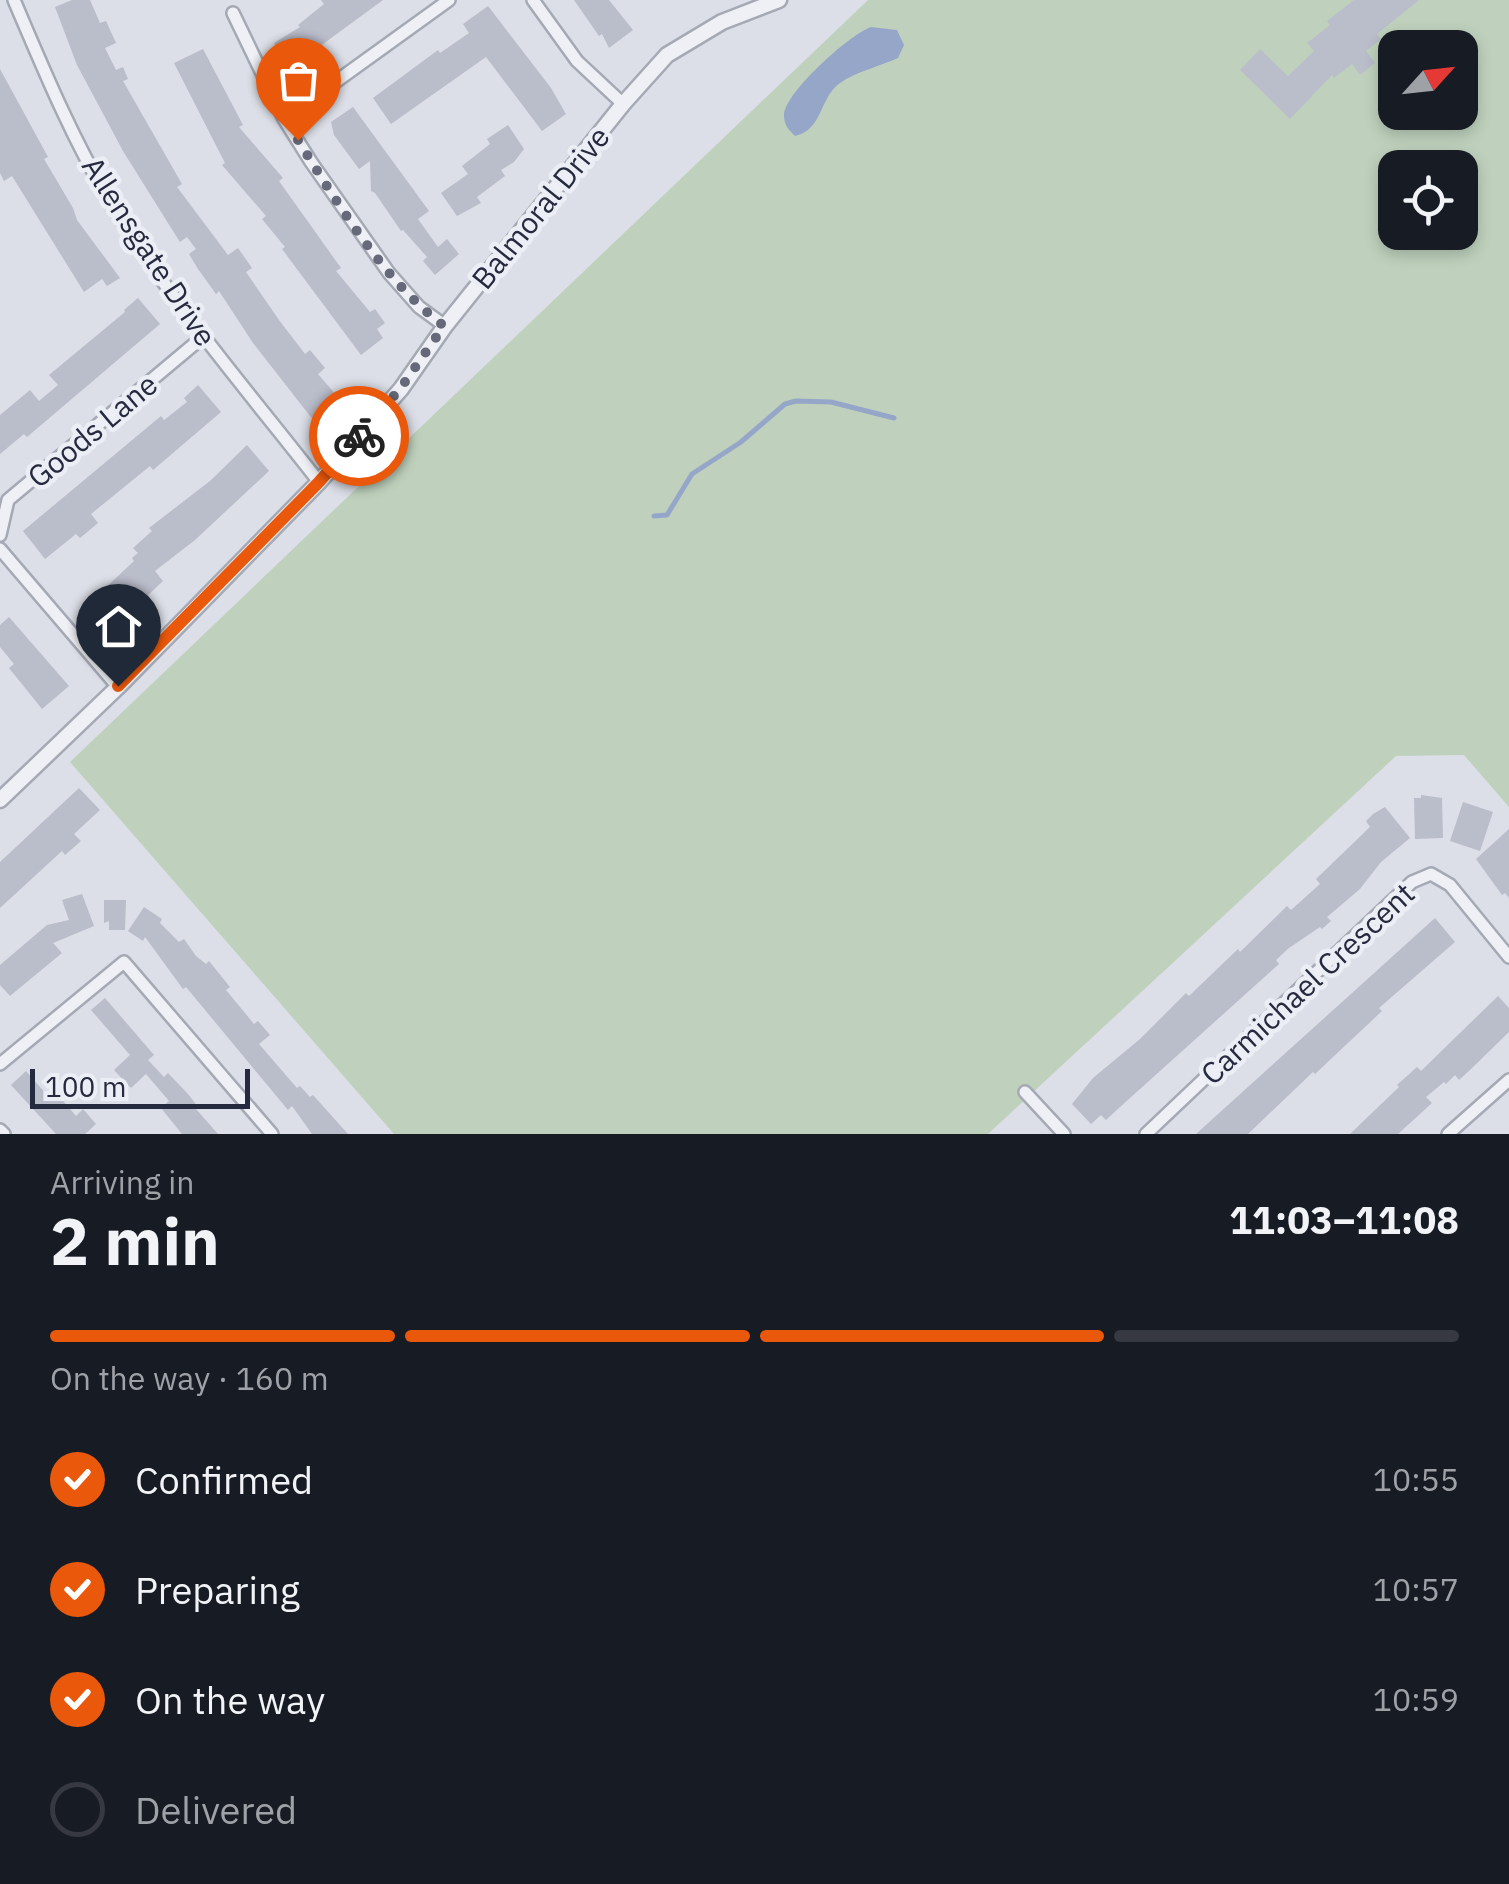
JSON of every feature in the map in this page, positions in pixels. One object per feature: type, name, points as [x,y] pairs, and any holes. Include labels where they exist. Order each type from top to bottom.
[{"type":"street","name":"Allensgate Drive","points":[[14,0],[56,99],[110,201],[204,336],[319,482]]},
{"type":"street","points":[[284,118],[449,0]]},
{"type":"street","points":[[533,0],[577,61],[622,104]]},
{"type":"street","name":"Balmoral Drive","points":[[0,800],[319,482],[400,389],[444,326],[622,104],[668,55],[722,22],[779,0]]},
{"type":"street","points":[[232,13],[284,118],[389,274],[419,307],[444,326]]},
{"type":"street","name":"Goods Lane","points":[[0,534],[8,500],[204,336]]},
{"type":"street","points":[[0,549],[118,686]]},
{"type":"street","name":"Carmichael Crescent","points":[[1146,1134],[1412,882],[1431,874],[1450,884],[1509,957]]},
{"type":"street","points":[[0,1064],[124,962],[272,1134]]},
{"type":"street","points":[[1448,1134],[1509,1080]]},
{"type":"street","points":[[1026,1092],[1064,1134]]},
{"type":"green space","points":[[868,0],[1509,0],[1509,807],[1464,755],[1396,756],[988,1134],[394,1134],[70,762]]},
{"type":"water","points":[[871,27],[897,30],[904,45],[898,58],[840,83],[811,127],[795,136],[784,116],[794,94],[834,52]]},
{"type":"building","points":[[72,0],[90,0],[100,23],[106,21],[116,43],[105,48],[116,70],[123,67],[128,79],[123,81],[182,184],[177,187],[228,255],[238,248],[252,268],[246,272],[279,320],[305,354],[310,350],[325,368],[318,374],[342,402],[317,425],[253,343],[219,291],[216,294],[198,269],[189,254],[196,249],[187,237],[180,242],[123,151],[77,65],[55,7]]},
{"type":"building","points":[[321,0],[383,0],[289,69],[274,43],[300,27],[324,4]]},
{"type":"building","points":[[574,0],[609,0],[633,30],[609,48]]},
{"type":"building","points":[[1354,0],[1419,0],[1378,30],[1378,41],[1366,51],[1375,63],[1360,75],[1352,64],[1334,78],[1332,75],[1290,119],[1240,70],[1260,49],[1288,76],[1314,51],[1307,43],[1330,25],[1327,21]]},
{"type":"building","points":[[488,6],[551,88],[566,114],[542,131],[486,57],[391,124],[373,98],[438,50],[440,53],[469,33],[463,24]]},
{"type":"building","points":[[203,49],[243,125],[239,127],[283,178],[279,181],[341,268],[336,271],[370,312],[375,309],[385,323],[377,329],[383,338],[361,355],[282,249],[285,247],[262,219],[266,216],[222,165],[225,163],[174,63]]},
{"type":"building","points":[[0,69],[77,220],[120,278],[107,286],[102,279],[84,292],[12,176],[4,181],[0,173]]},
{"type":"building","points":[[353,107],[429,211],[418,219],[438,247],[447,239],[459,254],[435,275],[423,261],[427,257],[401,231],[371,191],[370,161],[359,169],[334,135],[331,122]]},
{"type":"building","points":[[508,125],[524,149],[501,170],[505,176],[477,197],[481,203],[457,216],[441,193],[468,174],[462,166],[490,144],[487,139]]},
{"type":"building","points":[[138,298],[160,324],[27,437],[24,434],[0,454],[0,415],[30,390],[39,401],[58,385],[49,375]]},
{"type":"building","points":[[198,385],[221,412],[153,470],[150,466],[91,514],[98,523],[80,538],[76,534],[45,559],[23,531],[161,416],[164,420],[187,402],[184,398]]},
{"type":"building","points":[[247,445],[269,471],[195,540],[155,571],[163,581],[108,633],[86,606],[134,561],[132,558],[138,553],[133,548],[152,531],[149,528],[210,481]]},
{"type":"building","points":[[9,617],[69,686],[42,709],[9,668],[14,664],[0,647],[0,625]]},
{"type":"building","points":[[79,788],[100,810],[74,834],[81,841],[65,855],[62,851],[0,908],[0,862]]},
{"type":"building","points":[[1414,798],[1442,798],[1443,838],[1415,839]]},
{"type":"building","points":[[1463,802],[1493,812],[1480,851],[1450,841]]},
{"type":"building","points":[[1385,807],[1410,838],[1327,917],[1331,921],[1289,948],[1276,960],[1279,964],[1106,1120],[1101,1115],[1091,1124],[1072,1104],[1093,1078],[1186,993],[1189,996],[1238,949],[1240,952],[1287,906],[1291,910],[1320,884],[1316,879],[1370,827],[1366,821]]},
{"type":"building","points":[[1509,829],[1509,898],[1505,893],[1502,895],[1476,859]]},
{"type":"building","points":[[82,894],[94,926],[53,943],[62,953],[10,996],[0,985],[0,965],[47,925],[69,920],[62,900]]},
{"type":"building","points":[[104,900],[126,900],[125,930],[109,930],[109,921],[104,923]]},
{"type":"building","points":[[144,907],[162,919],[160,923],[179,942],[184,939],[196,956],[206,964],[209,961],[230,987],[226,990],[254,1024],[258,1021],[270,1035],[259,1044],[297,1088],[300,1086],[310,1097],[313,1095],[348,1134],[312,1134],[292,1106],[288,1110],[186,987],[183,989],[145,937],[143,941],[128,931]]},
{"type":"building","points":[[1435,918],[1455,942],[1379,1008],[1382,1011],[1315,1074],[1248,1134],[1196,1134]]},
{"type":"building","points":[[1498,996],[1509,1008],[1509,1032],[1470,1070],[1459,1080],[1455,1075],[1426,1097],[1432,1103],[1398,1134],[1350,1134],[1397,1085],[1417,1067],[1421,1071]]},
{"type":"building","points":[[105,998],[154,1055],[148,1060],[164,1077],[168,1073],[188,1094],[218,1134],[182,1134],[161,1108],[169,1101],[146,1074],[131,1088],[114,1070],[130,1055],[91,1010]]},
{"type":"building","points":[[26,1071],[48,1096],[54,1090],[76,1116],[83,1109],[96,1124],[85,1134],[56,1134],[11,1085]]},
{"type":"waterway","points":[[654,516],[667,515],[692,474],[741,442],[785,404],[831,402],[894,418]]},
{"type":"way so far","points":[[298,140],[389,274],[419,307],[444,326],[400,389],[359,436]]},
{"type":"route","points":[[118,686],[319,482],[359,436]]}]
